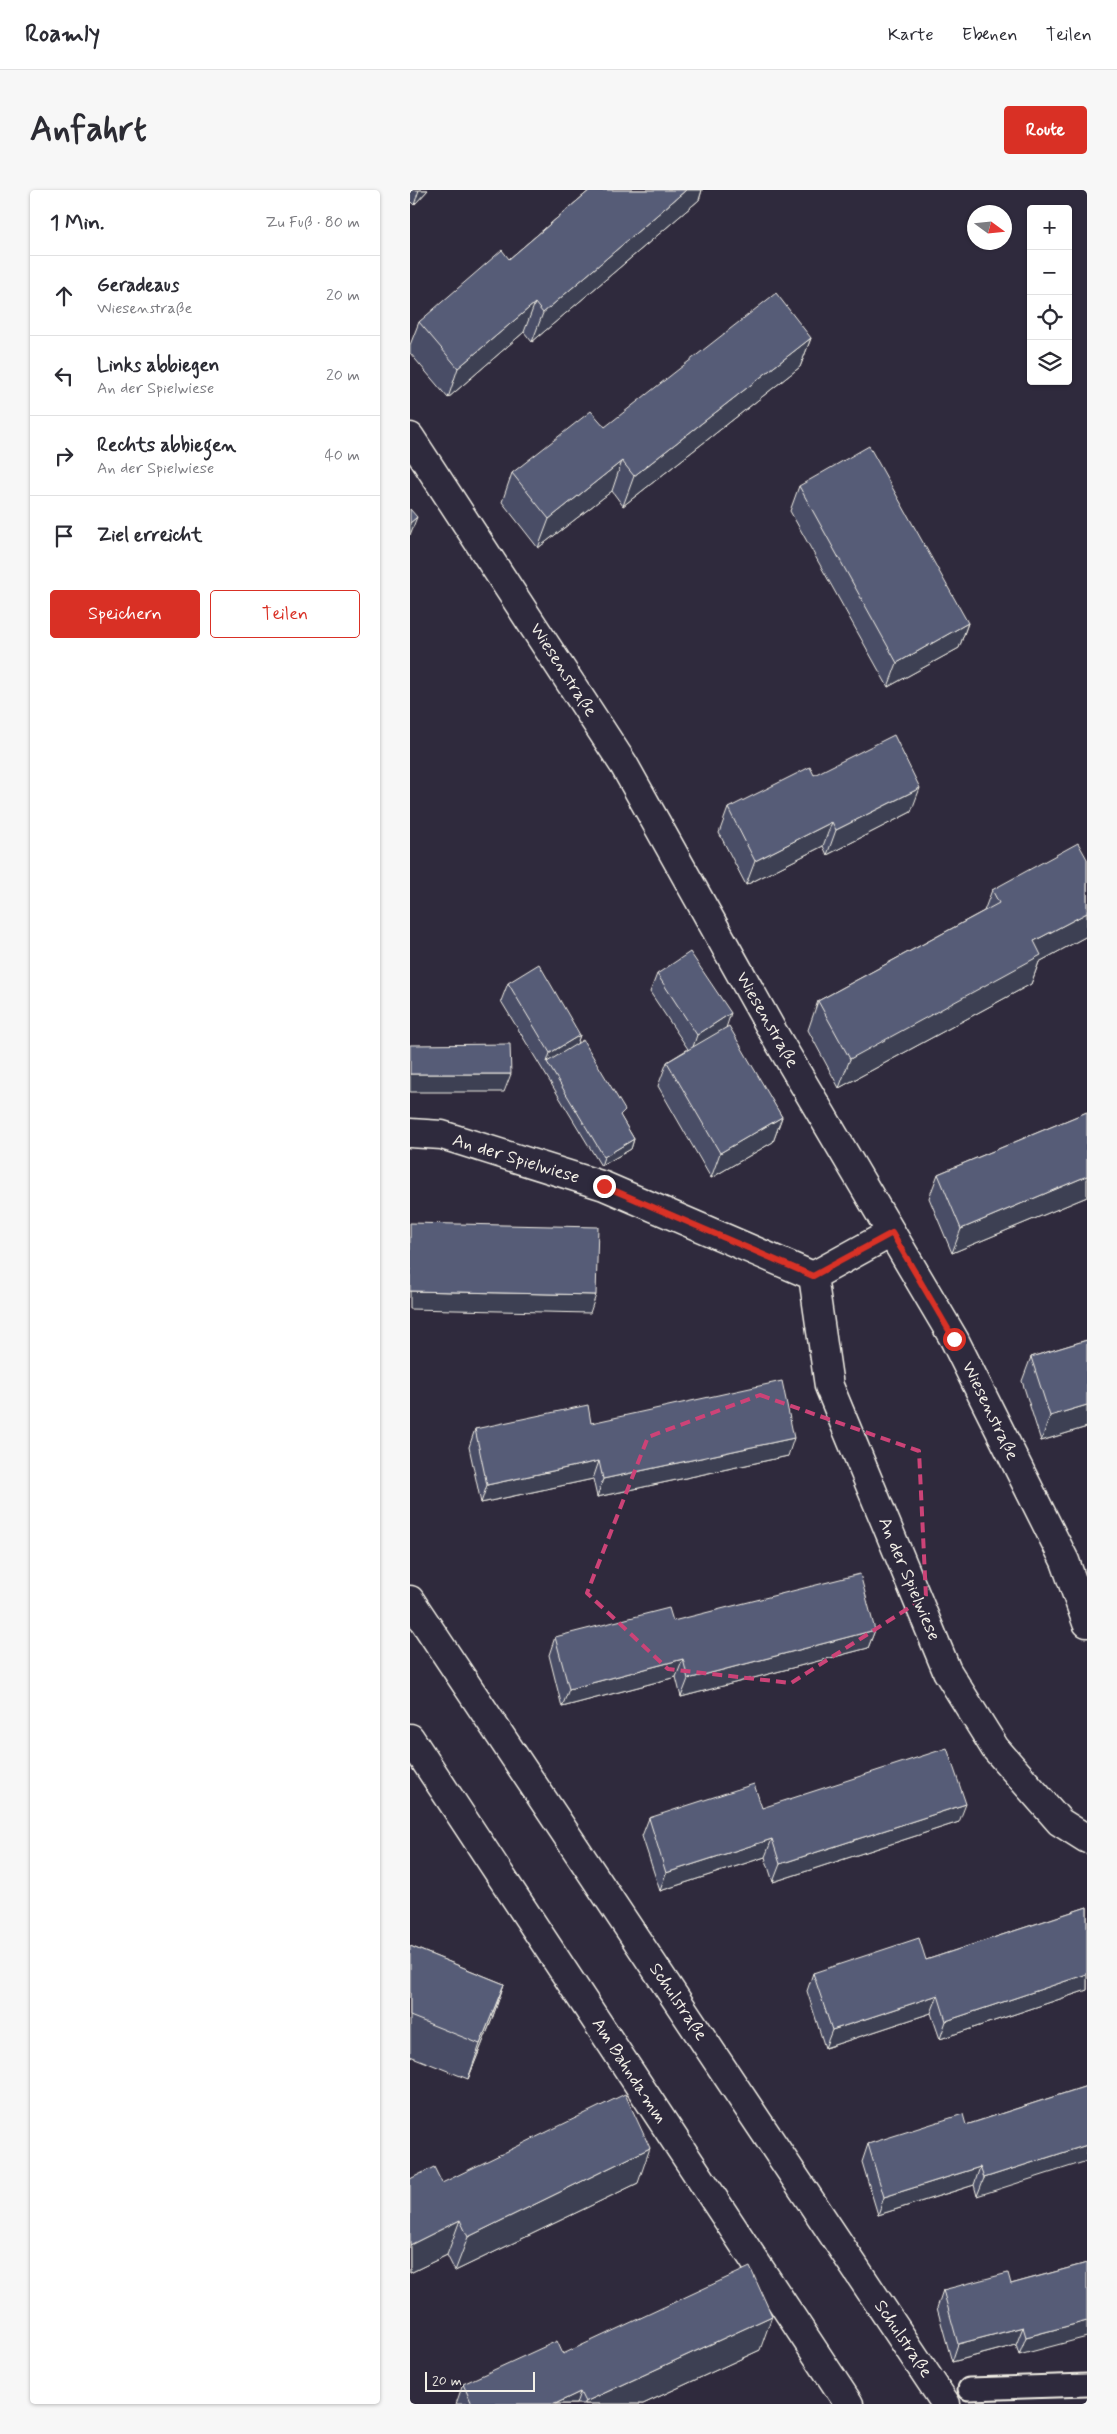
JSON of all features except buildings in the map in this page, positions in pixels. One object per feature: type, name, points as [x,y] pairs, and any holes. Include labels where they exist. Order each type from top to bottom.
[{"type":"street","name":"Wiesenstraße","points":[[410,437],[624,765],[773,1032],[954,1339],[1064,1561],[1087,1623]]},
{"type":"street","name":"An der Spielwiese","points":[[410,1133],[442,1135],[604,1186],[813,1276],[830,1386],[947,1671],[995,1748],[1060,1822],[1087,1839]]},
{"type":"street","points":[[813,1276],[892,1233]]},
{"type":"street","name":"Schulstraße","points":[[410,1600],[946,2404]]},
{"type":"street","name":"Am Bahndamm","points":[[410,1738],[849,2404]]},
{"type":"lane","points":[[969,2389],[1087,2385]]},
{"type":"highlighted area","points":[[760,1395],[919,1451],[926,1597],[791,1683],[668,1669],[587,1593],[648,1437]]},
{"type":"route","points":[[604,1186],[813,1276],[892,1233],[954,1339]]}]
